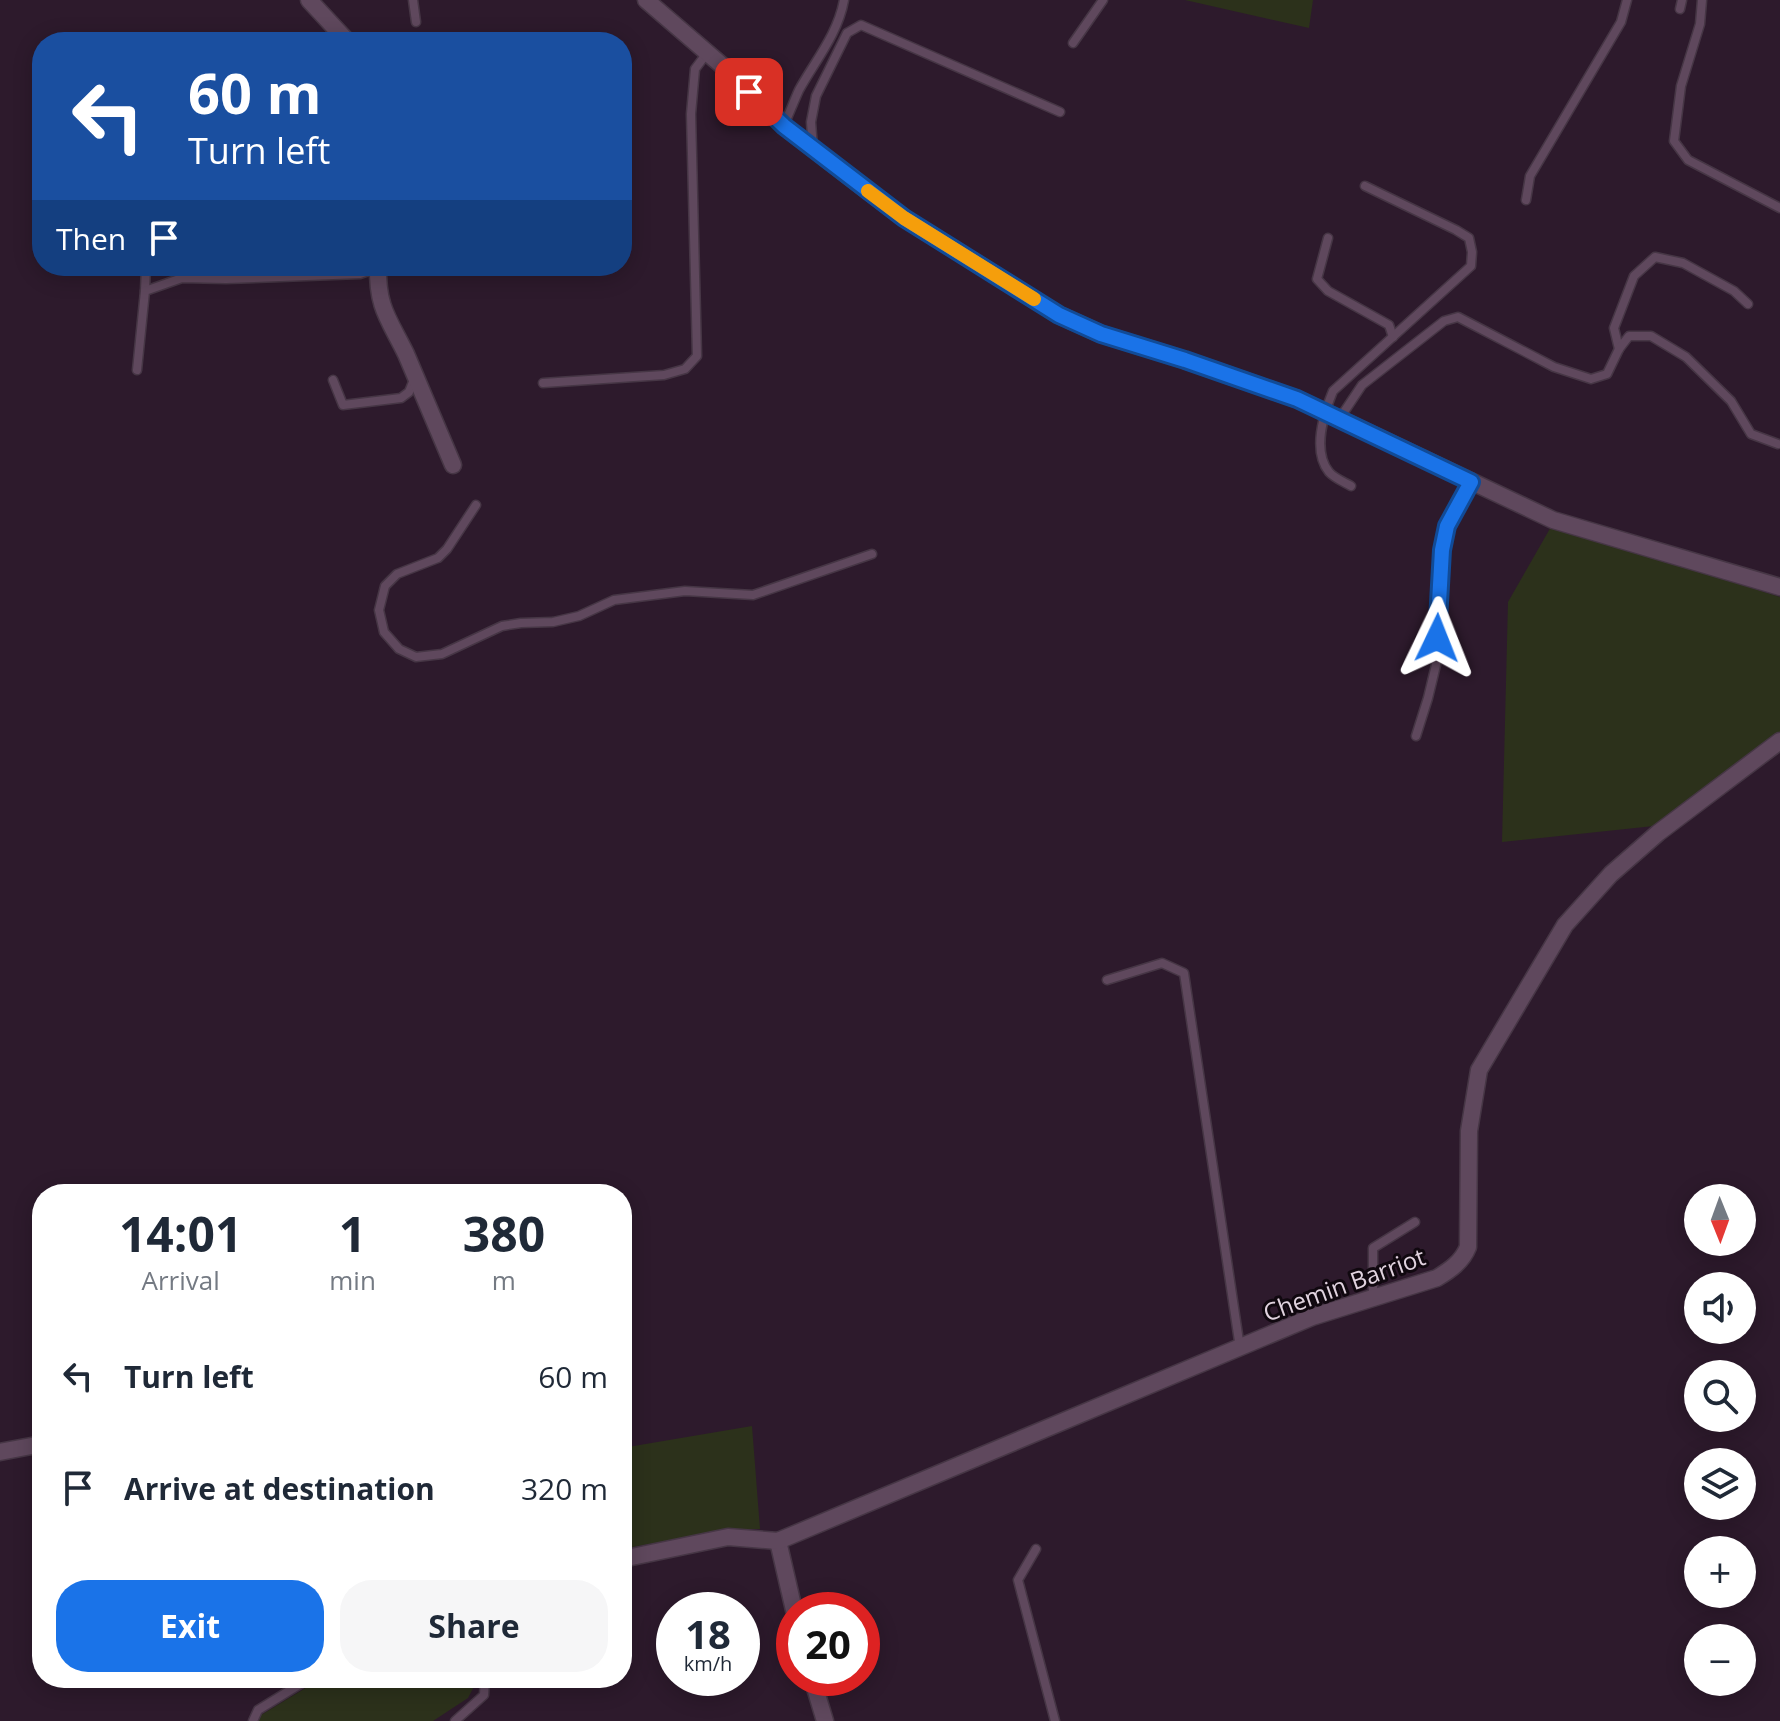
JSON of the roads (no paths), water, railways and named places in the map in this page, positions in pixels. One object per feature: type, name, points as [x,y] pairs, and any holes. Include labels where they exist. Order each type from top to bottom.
[{"type":"street","points":[[309,0],[339,32]]},
{"type":"street","points":[[646,0],[732,74],[784,126],[904,218],[1059,315],[1101,334],[1297,399],[1553,520],[1780,587]]},
{"type":"street","points":[[378,276],[382,307],[453,465]]},
{"type":"street","name":"Chemin Barriot","points":[[778,1541],[1312,1317],[1437,1278],[1447,1271],[1465,1256],[1468,1247],[1469,1131],[1479,1070],[1565,925],[1611,874],[1658,833],[1780,741]]},
{"type":"street","points":[[0,1452],[32,1446]]},
{"type":"street","points":[[632,1557],[728,1537],[778,1541],[790,1592]]},
{"type":"street","points":[[817,1696],[825,1721]]},
{"type":"lane","points":[[413,0],[416,22]]},
{"type":"lane","points":[[784,126],[799,90],[842,13],[844,0]]},
{"type":"lane","points":[[1073,43],[1103,0]]},
{"type":"lane","points":[[1526,200],[1530,176],[1621,22],[1627,0]]},
{"type":"lane","points":[[1702,0],[1700,24],[1681,86],[1674,141],[1688,160],[1780,208]]},
{"type":"lane","points":[[813,148],[811,122],[816,96],[847,33],[861,25],[1060,112]]},
{"type":"lane","points":[[543,383],[664,375],[685,369],[697,356],[691,114],[695,69],[707,53]]},
{"type":"lane","points":[[1351,486],[1331,475],[1321,458],[1332,415],[1333,391],[1471,266],[1472,252],[1469,238],[1365,186]]},
{"type":"lane","points":[[1328,238],[1317,279],[1328,291],[1389,325],[1393,337]]},
{"type":"lane","points":[[1619,349],[1614,328],[1634,276],[1655,257],[1683,263],[1734,291],[1748,304]]},
{"type":"lane","points":[[137,370],[146,276]]},
{"type":"lane","points":[[145,291],[182,278],[306,276]]},
{"type":"lane","points":[[1332,415],[1362,385],[1444,321],[1458,317],[1554,367],[1591,379],[1607,374],[1629,336],[1651,336],[1686,357],[1731,401],[1751,434],[1778,444]]},
{"type":"lane","points":[[333,380],[343,405],[401,398],[409,392],[415,376]]},
{"type":"lane","points":[[1416,736],[1436,665],[1441,565],[1447,526],[1471,482]]},
{"type":"lane","points":[[476,505],[438,558],[397,574],[385,586],[379,610],[384,632],[399,649],[416,657],[442,654],[502,626],[553,622],[579,616],[614,600],[685,591],[753,595],[872,554]]},
{"type":"lane","points":[[1107,980],[1162,963],[1184,973],[1240,1348]]},
{"type":"lane","points":[[1373,1297],[1373,1248],[1415,1222]]},
{"type":"lane","points":[[1036,1549],[1018,1580],[1055,1721]]},
{"type":"lane","points":[[253,1721],[258,1710],[294,1688]]},
{"type":"lane","points":[[455,1721],[484,1695],[484,1688]]}]
